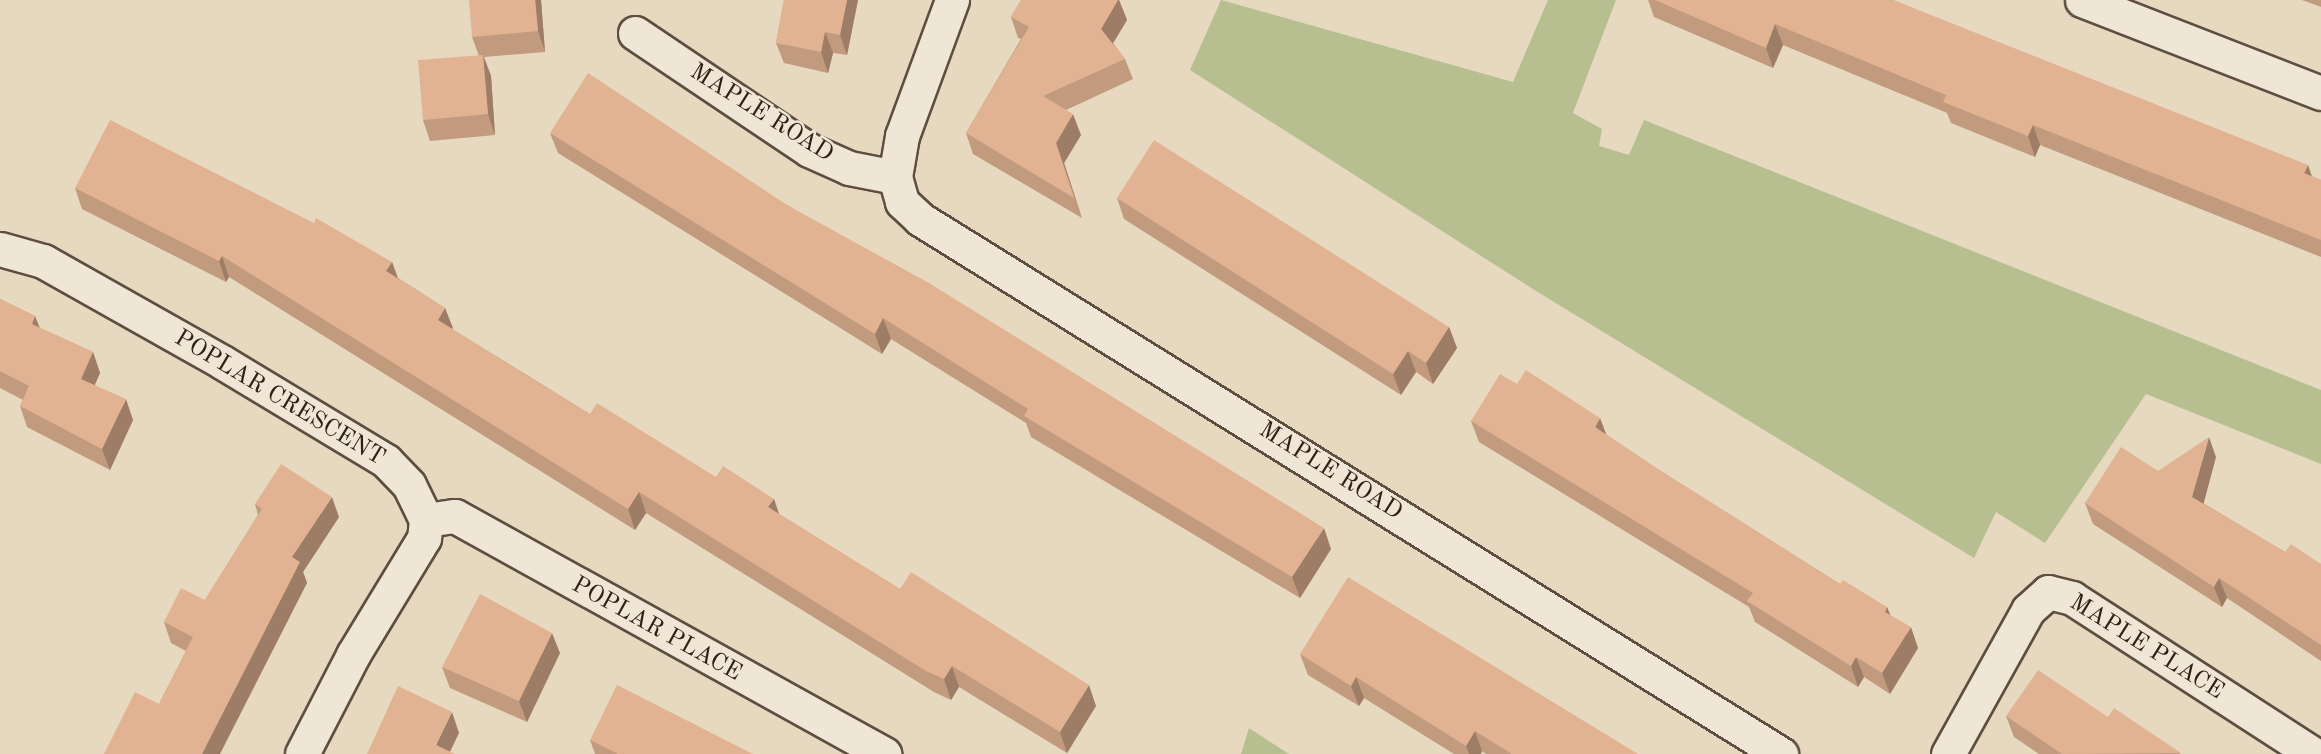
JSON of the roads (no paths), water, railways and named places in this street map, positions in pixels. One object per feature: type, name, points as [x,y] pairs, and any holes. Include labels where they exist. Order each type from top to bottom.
[{"type":"street","name":"MAPLE ROAD","points":[[952,0],[902,136],[896,177],[902,202],[920,219],[1781,754]]},
{"type":"street","points":[[2082,0],[2321,93]]},
{"type":"street","name":"MAPLE ROAD","points":[[635,33],[809,150],[849,168],[896,177]]},
{"type":"street","name":"POPLAR CRESCENT","points":[[0,249],[43,261],[386,461],[409,485],[426,520]]},
{"type":"street","name":"POPLAR PLACE","points":[[426,520],[455,516],[885,754]]},
{"type":"street","points":[[302,754],[353,655],[424,538],[426,520]]},
{"type":"street","name":"MAPLE PLACE","points":[[1948,754],[2028,610],[2048,592],[2072,598],[2313,754]]}]
